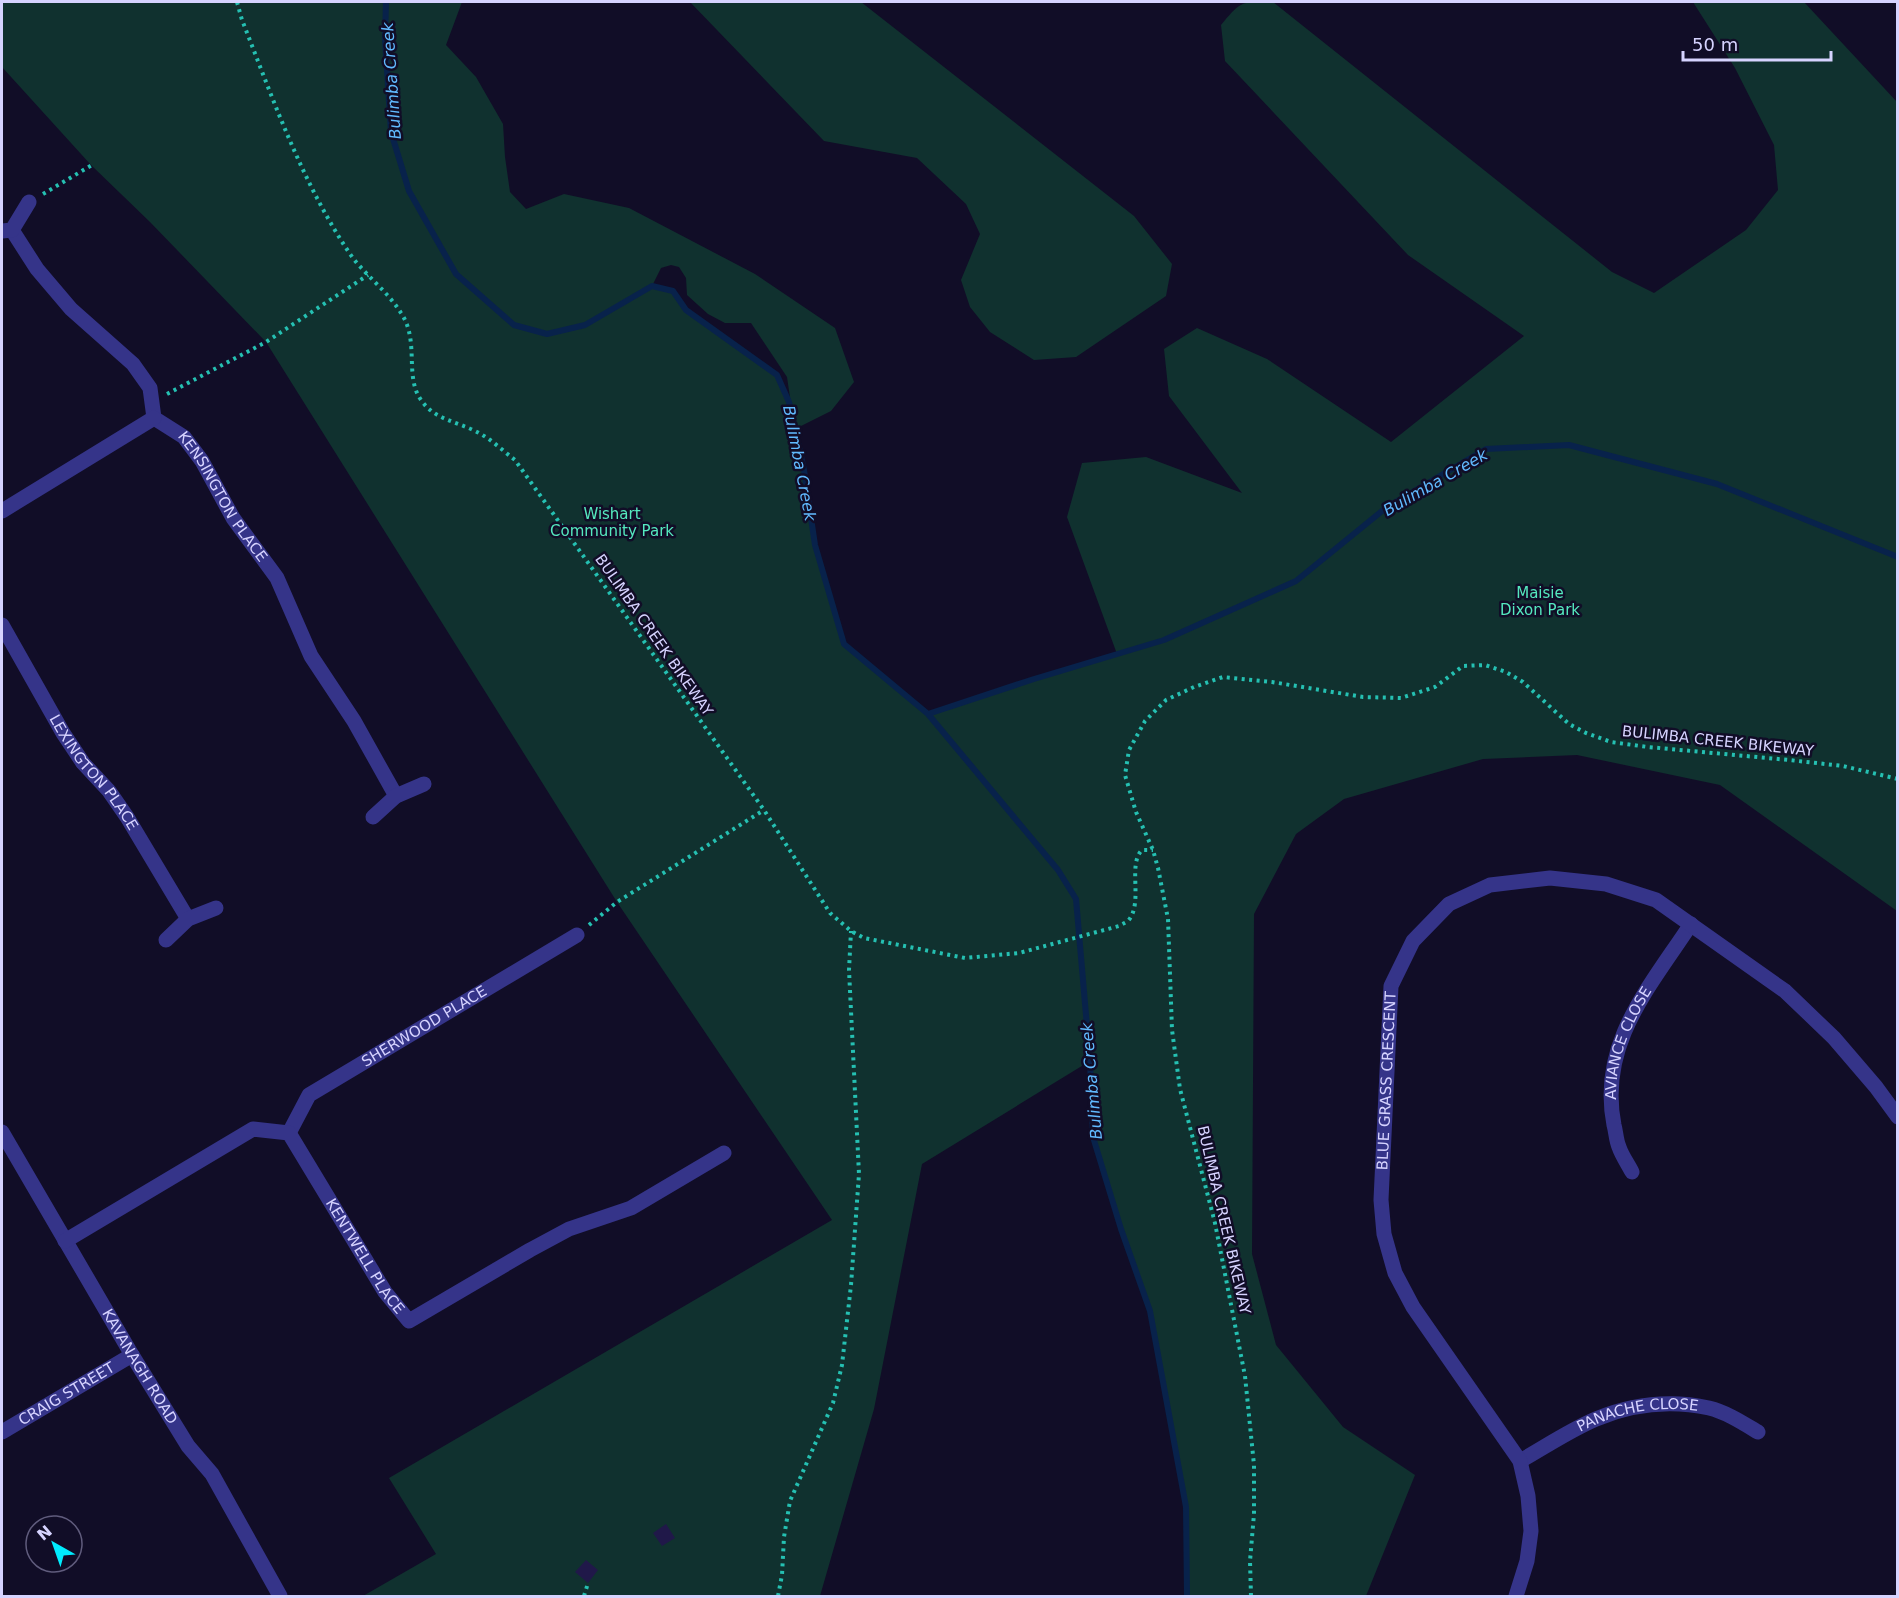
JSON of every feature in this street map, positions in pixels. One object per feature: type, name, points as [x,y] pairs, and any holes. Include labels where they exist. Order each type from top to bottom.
[{"type":"street","points":[[2,511],[154,418],[150,387],[133,364],[71,309],[7,230],[29,202]]},
{"type":"street","name":"KENSINGTON PLACE","points":[[154,418],[184,437],[202,461],[233,518],[277,578],[311,656],[354,721],[396,796]]},
{"type":"street","name":"LEXINGTON PLACE","points":[[2,625],[63,733],[83,763],[109,791],[127,817],[188,919]]},
{"type":"street","points":[[374,817],[396,796],[424,784]]},
{"type":"street","name":"BLUE GRASS CRESCENT","points":[[1516,1596],[1527,1561],[1531,1531],[1528,1496],[1520,1461],[1413,1307],[1395,1273],[1384,1234],[1381,1200],[1391,986],[1413,941],[1449,904],[1490,885],[1550,878],[1606,884],[1656,900],[1785,991],[1834,1038],[1898,1117]]},
{"type":"street","points":[[166,940],[188,919],[216,908]]},
{"type":"street","name":"AVIANCE CLOSE","points":[[1632,1172],[1619,1148],[1611,1106],[1611,1075],[1619,1043],[1633,1012],[1691,924]]},
{"type":"street","name":"SHERWOOD PLACE","points":[[289,1133],[309,1095],[577,935]]},
{"type":"street","points":[[65,1241],[253,1129],[289,1133]]},
{"type":"street","name":"KAVANAGH ROAD","points":[[2,1132],[132,1355],[188,1446],[212,1474],[280,1596]]},
{"type":"street","name":"KENTWELL PLACE","points":[[289,1133],[385,1293],[410,1322],[569,1229],[631,1208],[724,1153]]},
{"type":"street","name":"CRAIG STREET","points":[[2,1432],[132,1355]]},
{"type":"street","name":"PANACHE CLOSE","points":[[1520,1461],[1594,1420],[1620,1410],[1647,1404],[1678,1404],[1710,1409],[1739,1420],[1758,1432]]},
{"type":"path","name":"BULIMBA CREEK BIKEWAY","points":[[237,2],[284,128],[315,196],[349,253],[385,292],[411,331],[413,382],[420,399],[432,412],[447,421],[475,431],[496,444],[515,460],[764,810],[830,913],[851,931],[864,938],[965,958],[1019,953],[1119,926],[1128,921],[1134,906],[1136,858],[1142,850],[1153,850]]},
{"type":"path","points":[[29,202],[92,165]]},
{"type":"path","points":[[151,402],[266,342],[368,275]]},
{"type":"path","name":"BULIMBA CREEK BIKEWAY","points":[[1251,1596],[1250,1561],[1254,1514],[1254,1465],[1245,1376],[1215,1223],[1180,1089],[1172,1030],[1168,920],[1158,868],[1153,850],[1136,812],[1125,775],[1129,750],[1146,721],[1166,700],[1223,677],[1272,682],[1363,697],[1401,698],[1435,687],[1463,666],[1485,666],[1506,672],[1523,682],[1569,724],[1611,742],[1843,766],[1898,778]]},
{"type":"path","points":[[577,935],[617,902],[764,810]]},
{"type":"path","points":[[778,1596],[790,1501],[832,1403],[842,1365],[850,1297],[859,1174],[849,969],[851,931]]},
{"type":"path","points":[[584,1596],[588,1583]]},
{"type":"green space","points":[[2,2],[462,2],[446,45],[476,77],[503,124],[510,192],[526,209],[564,194],[629,208],[755,274],[835,328],[854,382],[831,411],[795,429],[804,470],[815,545],[844,644],[928,714],[1117,654],[1067,517],[1082,463],[1146,457],[1242,493],[1169,396],[1164,349],[1197,328],[1267,359],[1391,442],[1524,336],[1408,255],[1225,61],[1221,25],[1233,11],[1242,4],[1273,2],[1612,272],[1654,293],[1746,230],[1778,190],[1774,145],[1735,68],[1693,2],[1804,2],[1897,102],[1897,911],[1720,785],[1577,755],[1483,759],[1344,799],[1296,834],[1254,914],[1252,1254],[1276,1345],[1343,1427],[1415,1475],[1366,1596],[1187,1596],[1186,1507],[1150,1311],[1121,1229],[1093,1137],[1090,1061],[922,1164],[874,1409],[820,1596],[363,1596],[436,1554],[389,1478],[832,1220],[617,902],[266,342],[150,222],[91,165],[2,67]],"holes":[[[671,265],[679,267],[686,278],[687,295],[708,314],[725,323],[751,323],[787,377],[792,411],[777,375],[686,310],[673,291],[652,286],[661,268]]]},
{"type":"green space","points":[[690,2],[861,2],[1134,216],[1172,264],[1166,296],[1076,357],[1034,360],[990,332],[970,307],[961,280],[980,234],[966,204],[917,158],[824,141]]},
{"type":"building","points":[[666,1524],[675,1538],[662,1546],[653,1533]]},
{"type":"building","points":[[586,1560],[598,1570],[588,1583],[575,1572]]},
{"type":"waterway","name":"Bulimba Creek","points":[[386,2],[385,39],[391,132],[409,191],[456,274],[514,325],[547,334],[585,325],[652,286],[673,291],[686,310],[777,375],[789,402],[804,470],[815,545],[844,644],[928,714],[1058,870],[1076,899],[1090,1061],[1093,1137],[1121,1229],[1150,1311],[1186,1507],[1187,1596]]},
{"type":"waterway","name":"Bulimba Creek","points":[[928,714],[1164,640],[1296,581],[1387,507],[1486,449],[1569,445],[1717,484],[1898,557]]},
{"type":"park label","name":"Wishart Community Park","points":[[612,522]]},
{"type":"park label","name":"Maisie Dixon Park","points":[[1540,602]]}]
